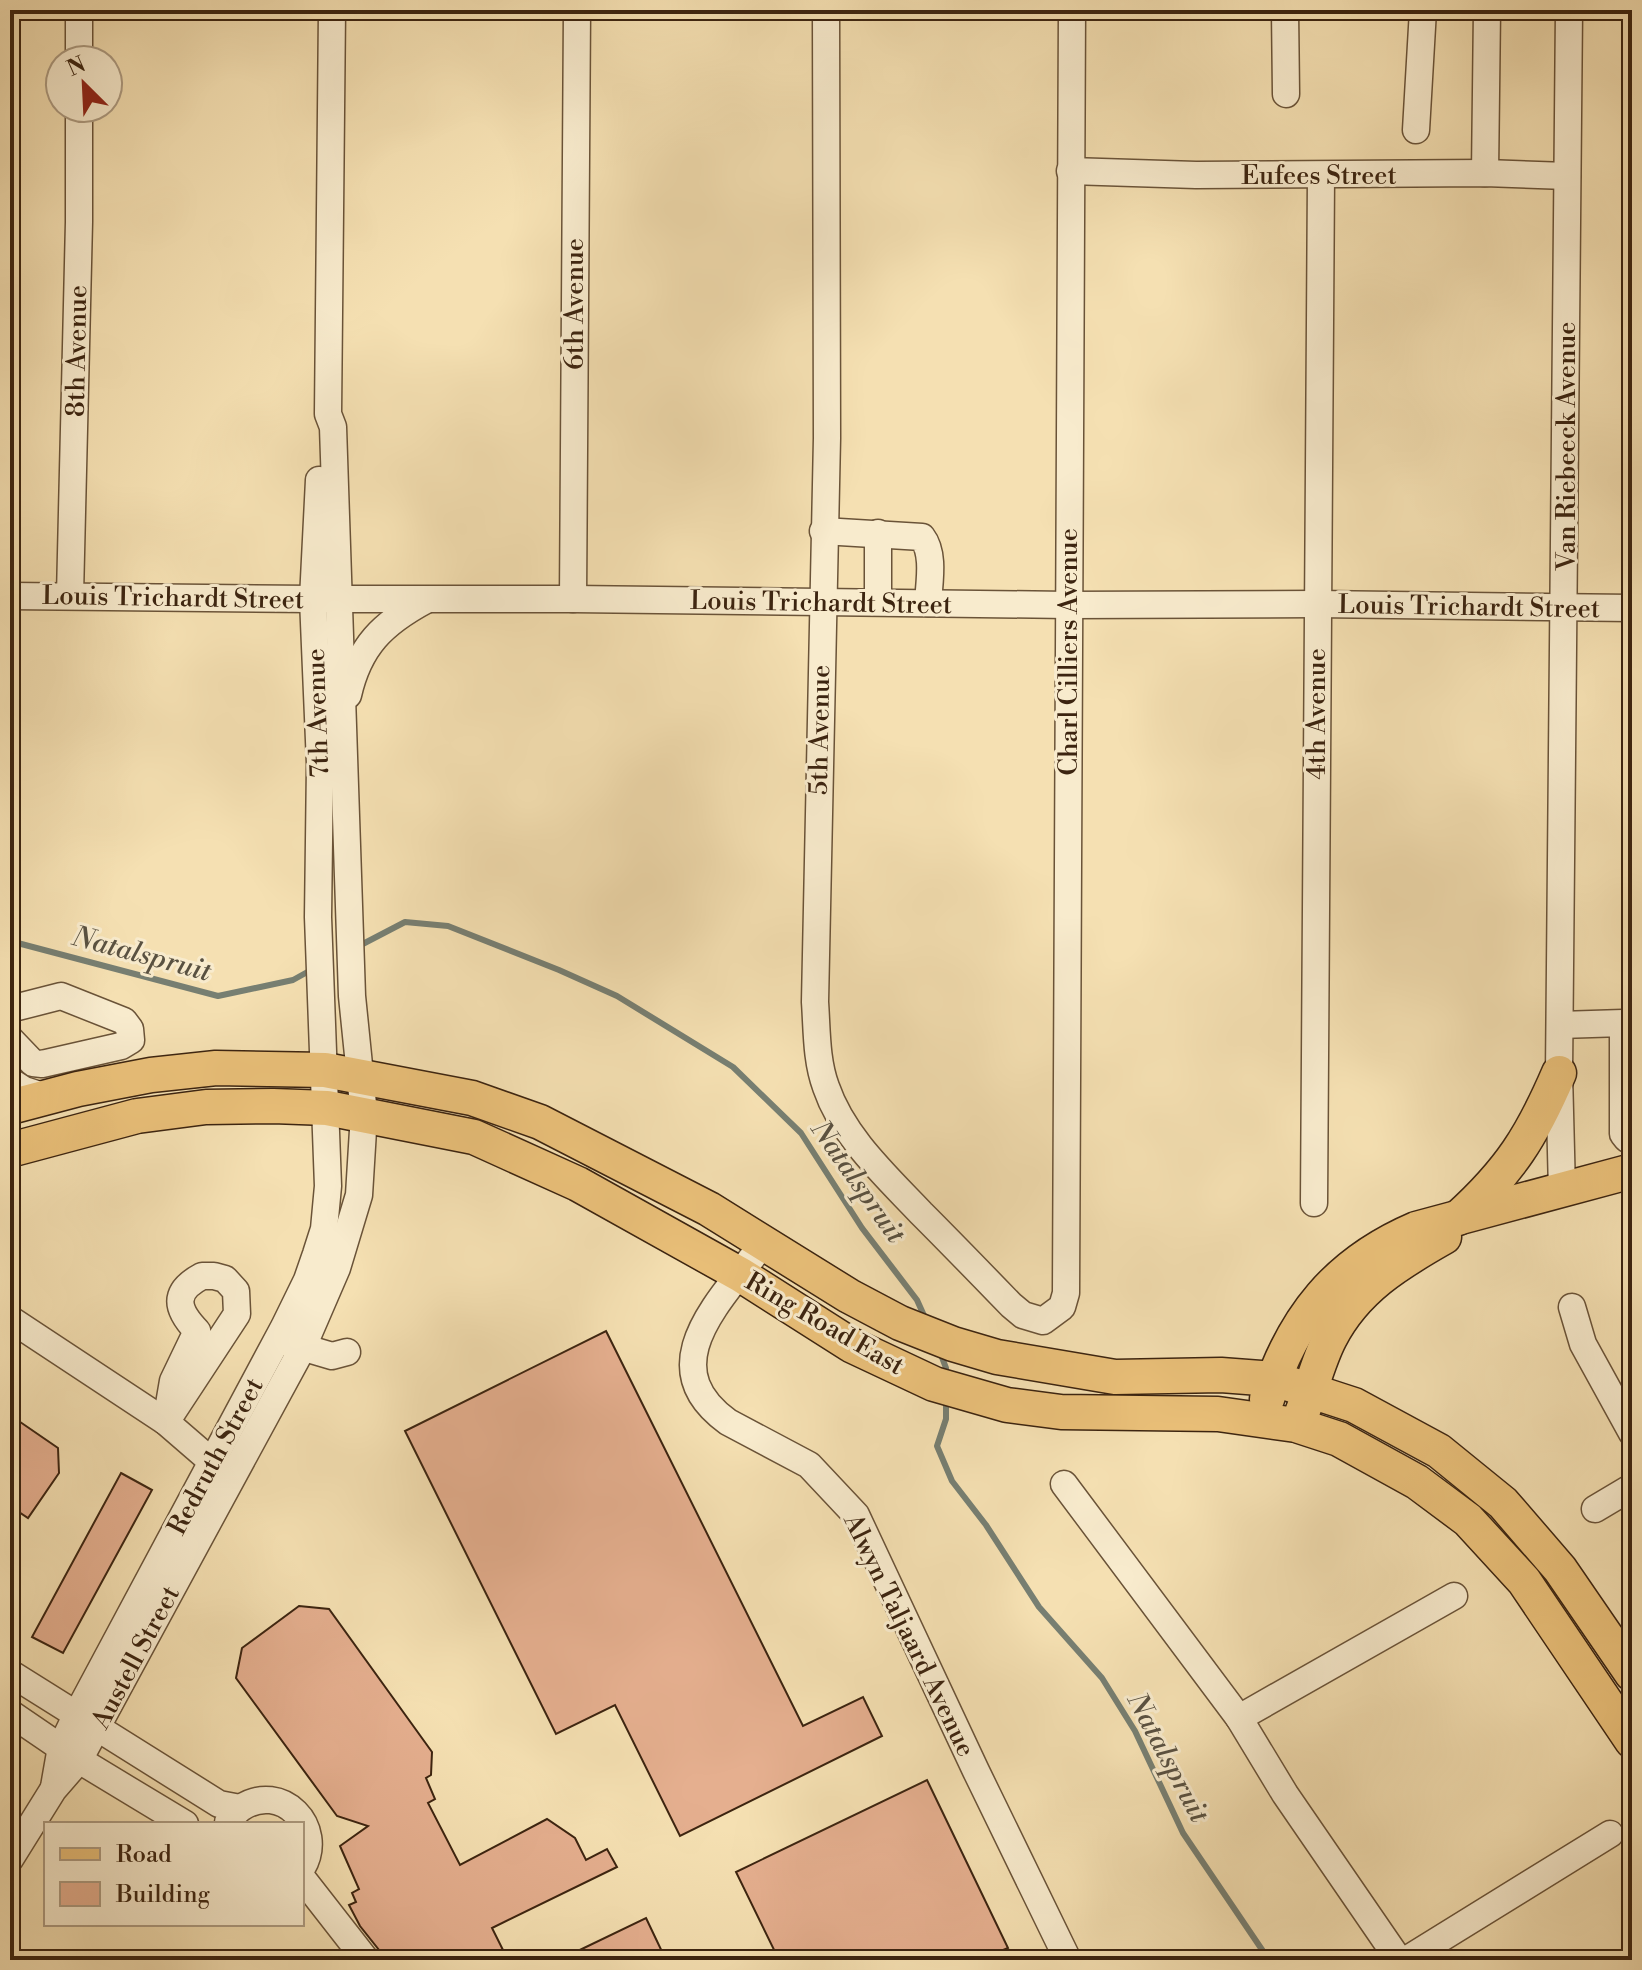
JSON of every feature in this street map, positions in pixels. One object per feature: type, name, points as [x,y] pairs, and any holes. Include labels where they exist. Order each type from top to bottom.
[{"type":"main road","name":"Ring Road East","points":[[10,1107],[151,1075],[216,1068],[325,1070],[472,1098],[540,1122],[709,1209],[849,1296],[900,1323],[997,1357],[1115,1377],[1221,1375],[1274,1379],[1354,1405],[1439,1451],[1503,1503],[1560,1569],[1632,1674]]},
{"type":"main road","points":[[1455,1221],[1487,1192],[1514,1159],[1537,1123],[1559,1073]]},
{"type":"main road","name":"Ring Road East","points":[[10,1150],[137,1116],[206,1107],[327,1108],[474,1137],[578,1184],[741,1275],[851,1345],[934,1384],[1007,1405],[1061,1412],[1218,1414],[1296,1425],[1339,1439],[1417,1482],[1468,1520],[1524,1581],[1632,1741]]},
{"type":"main road","points":[[1261,1419],[1274,1379],[1305,1319],[1332,1283],[1359,1259],[1416,1229],[1632,1171]]},
{"type":"main road","points":[[1296,1425],[1334,1331],[1345,1312],[1374,1281],[1410,1256],[1493,1210]]},
{"type":"street","points":[[79,10],[79,44]]},
{"type":"street","name":"7th Avenue","points":[[327,1108],[318,917],[326,599],[322,427],[328,414],[332,10]]},
{"type":"street","name":"6th Avenue","points":[[573,599],[577,10]]},
{"type":"street","name":"5th Avenue","points":[[826,10],[827,438],[821,602],[815,1002],[819,1061],[826,1087],[855,1140],[1011,1305],[1023,1315],[1043,1321],[1062,1307],[1066,1293]]},
{"type":"street","name":"Charl Cilliers Avenue","points":[[1066,1293],[1072,10]]},
{"type":"street","points":[[1285,10],[1286,94]]},
{"type":"street","points":[[1416,130],[1423,10]]},
{"type":"street","points":[[1485,173],[1487,10]]},
{"type":"street","name":"Van Riebeeck Avenue","points":[[1562,1191],[1559,1073],[1566,608],[1569,10]]},
{"type":"street","name":"8th Avenue","points":[[70,595],[79,124]]},
{"type":"street","name":"Eufees Street","points":[[1070,171],[1321,176],[1485,173],[1567,176]]},
{"type":"street","name":"4th Avenue","points":[[1314,1203],[1321,176]]},
{"type":"street","points":[[823,531],[919,535],[924,540],[929,557],[928,603]]},
{"type":"street","points":[[878,533],[878,602]]},
{"type":"street","name":"Louis Trichardt Street","points":[[10,596],[1632,608]]},
{"type":"street","name":"7th Avenue","points":[[326,599],[344,716],[352,996]]},
{"type":"street","points":[[344,716],[350,687],[368,645],[394,618],[430,599]]},
{"type":"street","points":[[10,1009],[61,996],[124,1021],[131,1040],[121,1046],[42,1064],[33,1063],[10,1039]]},
{"type":"street","name":"Austell Street","points":[[70,1753],[290,1344],[330,1286],[354,1216],[363,1156],[364,1114],[352,996]]},
{"type":"street","points":[[1560,1025],[1628,1023],[1623,1134],[1632,1140]]},
{"type":"street","points":[[10,1081],[24,1090],[46,1097]]},
{"type":"street","points":[[327,1108],[328,1186],[324,1229],[290,1344],[332,1356],[347,1352]]},
{"type":"street","name":"Alwyn Taljaard Avenue","points":[[763,1243],[714,1306],[701,1329],[693,1352],[693,1372],[700,1391],[716,1414],[809,1465],[856,1515],[1068,1960]]},
{"type":"street","points":[[202,1276],[225,1279],[236,1291],[237,1314],[166,1422],[173,1381],[197,1331],[183,1316],[180,1306],[182,1293],[191,1282],[202,1276]]},
{"type":"street","points":[[1572,1307],[1583,1344],[1632,1433]]},
{"type":"street","points":[[10,1319],[166,1422],[221,1471]]},
{"type":"street","points":[[1064,1484],[1239,1718],[1285,1794],[1399,1960]]},
{"type":"street","points":[[1595,1509],[1632,1487]]},
{"type":"street","points":[[1239,1718],[1454,1596]]},
{"type":"street","points":[[10,1673],[219,1804],[233,1816],[257,1801],[275,1801],[292,1809],[305,1822],[310,1840],[304,1865]]},
{"type":"street","points":[[10,1713],[182,1822]]},
{"type":"street","points":[[10,1859],[53,1790],[70,1753]]},
{"type":"street","points":[[1406,1960],[1610,1834]]},
{"type":"street","points":[[304,1881],[366,1960]]},
{"type":"building","points":[[606,1331],[803,1726],[863,1697],[882,1736],[680,1836],[615,1705],[556,1734],[405,1431]]},
{"type":"building","points":[[10,1415],[58,1448],[59,1473],[28,1518],[10,1506]]},
{"type":"building","points":[[121,1473],[152,1490],[63,1653],[32,1637]]},
{"type":"building","points":[[299,1606],[329,1609],[432,1752],[431,1775],[426,1778],[435,1799],[428,1803],[460,1865],[547,1819],[575,1838],[586,1860],[607,1849],[617,1867],[492,1928],[508,1960],[382,1960],[379,1950],[360,1926],[349,1905],[356,1902],[352,1893],[359,1889],[340,1846],[368,1826],[337,1816],[236,1678],[242,1648]]},
{"type":"building","points":[[927,1780],[1008,1948],[1003,1950],[1008,1960],[779,1960],[736,1872]]},
{"type":"building","points":[[646,1918],[666,1960],[559,1960]]},
{"type":"waterway","name":"Natalspruit","points":[[357,947],[405,922],[448,926],[617,996],[733,1067],[801,1133],[862,1228],[917,1300],[926,1320]]},
{"type":"waterway","name":"Natalspruit","points":[[10,941],[218,996],[293,980],[311,970]]},
{"type":"waterway","name":"Natalspruit","points":[[940,1352],[946,1376]]},
{"type":"waterway","name":"Natalspruit","points":[[946,1399],[946,1419],[937,1446],[952,1481],[986,1525],[1039,1607],[1102,1678],[1135,1731],[1183,1833],[1269,1960]]}]
